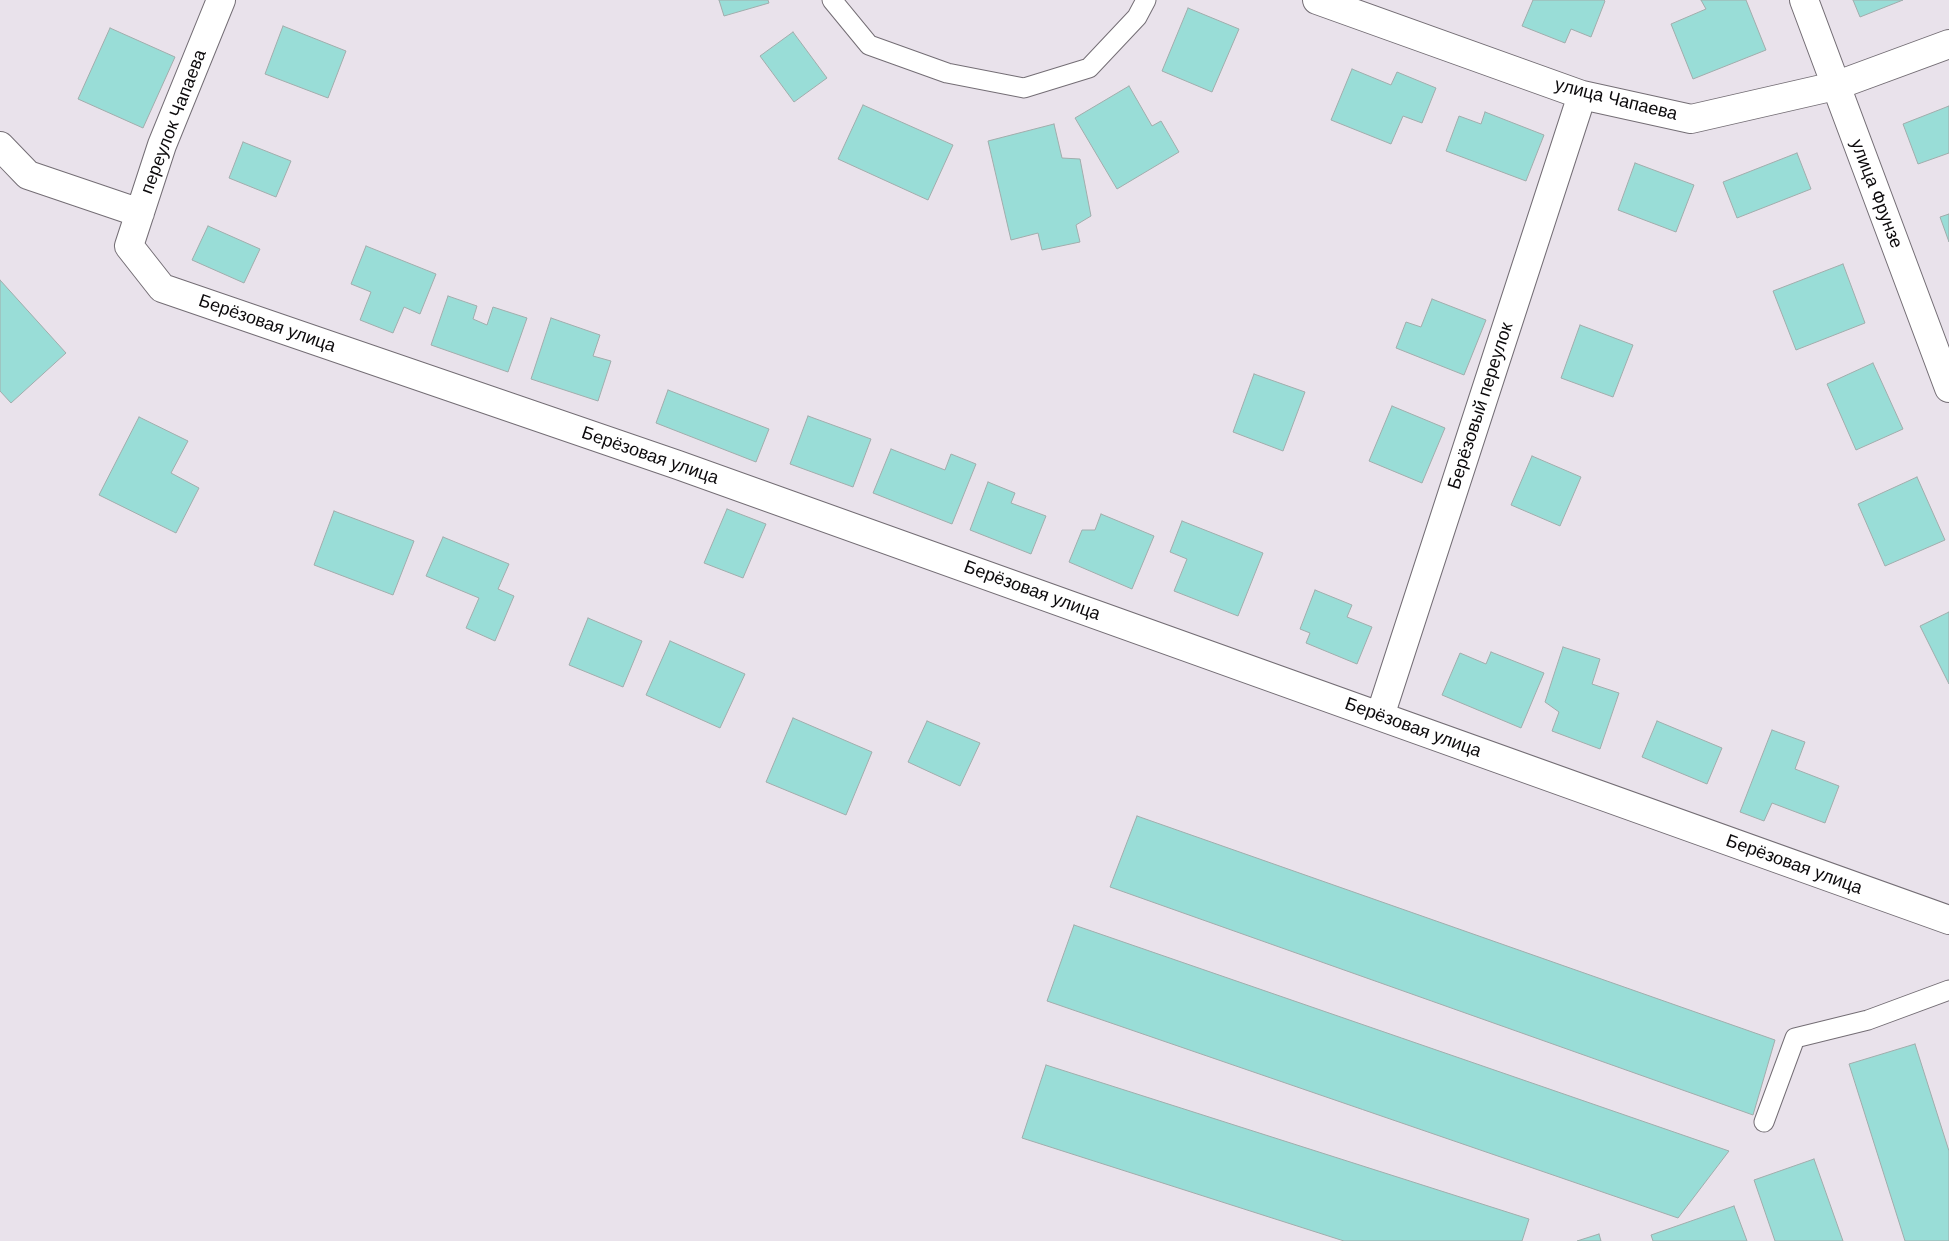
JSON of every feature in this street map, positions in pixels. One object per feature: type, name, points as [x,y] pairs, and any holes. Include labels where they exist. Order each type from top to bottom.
[{"type":"street","name":"переулок Чапаева","points":[[129,246],[162,145],[221,0]]},
{"type":"street","name":"улица Чапаева","points":[[1317,0],[1582,95],[1691,118],[1835,86],[1949,44]]},
{"type":"street","name":"улица Фрунзе","points":[[1804,0],[1949,388]]},
{"type":"street","name":"Берёзовый переулок","points":[[1380,716],[1582,95]]},
{"type":"street","points":[[0,146],[28,175],[140,213]]},
{"type":"street","name":"Берёзовая улица","points":[[129,246],[162,288],[678,465],[1949,920]]},
{"type":"lane","points":[[832,0],[869,45],[947,73],[1024,88],[1089,68],[1137,17],[1146,0]]},
{"type":"lane","points":[[1764,1122],[1795,1038],[1868,1020],[1949,990]]},
{"type":"building","points":[[719,0],[768,0],[769,3],[724,16]]},
{"type":"building","points":[[1533,0],[1605,1],[1591,37],[1571,29],[1565,43],[1522,26]]},
{"type":"building","points":[[1701,0],[1746,0],[1766,50],[1693,79],[1671,24],[1706,9]]},
{"type":"building","points":[[1853,0],[1903,0],[1860,17]]},
{"type":"building","points":[[1188,8],[1239,29],[1212,92],[1162,71]]},
{"type":"building","points":[[283,26],[346,51],[328,98],[265,74]]},
{"type":"building","points":[[110,28],[175,57],[143,128],[78,99]]},
{"type":"building","points":[[793,32],[827,78],[794,102],[760,56]]},
{"type":"building","points":[[1352,69],[1391,85],[1397,72],[1436,88],[1422,123],[1403,116],[1391,144],[1331,120]]},
{"type":"building","points":[[1129,86],[1152,126],[1161,121],[1179,152],[1117,189],[1075,118]]},
{"type":"building","points":[[863,105],[953,145],[928,200],[838,159]]},
{"type":"building","points":[[1949,106],[1949,153],[1918,164],[1903,124]]},
{"type":"building","points":[[1485,112],[1544,135],[1526,181],[1446,151],[1459,116],[1481,124]]},
{"type":"building","points":[[1054,124],[1062,158],[1080,159],[1091,216],[1076,225],[1080,242],[1042,250],[1038,233],[1011,240],[988,141]]},
{"type":"building","points":[[243,142],[291,161],[276,197],[229,178]]},
{"type":"building","points":[[1797,153],[1811,189],[1737,218],[1723,182]]},
{"type":"building","points":[[1635,163],[1694,185],[1676,232],[1618,210]]},
{"type":"building","points":[[1949,214],[1949,242],[1940,217]]},
{"type":"building","points":[[208,226],[260,249],[244,283],[192,260]]},
{"type":"building","points":[[366,246],[436,274],[420,314],[404,307],[393,333],[360,320],[371,292],[351,284]]},
{"type":"building","points":[[1843,264],[1865,323],[1796,350],[1773,291]]},
{"type":"building","points":[[0,280],[66,353],[11,403],[0,391]]},
{"type":"building","points":[[448,296],[477,306],[473,319],[487,325],[493,307],[527,318],[508,372],[431,345]]},
{"type":"building","points":[[1432,299],[1486,320],[1464,375],[1396,348],[1406,322],[1421,327]]},
{"type":"building","points":[[551,318],[600,335],[593,356],[611,361],[598,401],[531,379]]},
{"type":"building","points":[[1580,325],[1633,345],[1613,397],[1561,378]]},
{"type":"building","points":[[1873,363],[1903,429],[1856,450],[1827,384]]},
{"type":"building","points":[[1254,374],[1305,392],[1283,451],[1233,432]]},
{"type":"building","points":[[668,390],[769,429],[756,462],[656,423]]},
{"type":"building","points":[[1392,406],[1445,428],[1422,483],[1369,461]]},
{"type":"building","points":[[808,416],[871,439],[853,487],[790,464]]},
{"type":"building","points":[[139,417],[188,441],[171,473],[199,488],[176,533],[99,495]]},
{"type":"building","points":[[891,449],[945,470],[951,454],[976,464],[952,524],[873,493]]},
{"type":"building","points":[[1532,456],[1581,477],[1560,526],[1511,505]]},
{"type":"building","points":[[1917,477],[1945,540],[1885,566],[1858,504]]},
{"type":"building","points":[[988,482],[1015,493],[1011,503],[1046,516],[1031,554],[970,530]]},
{"type":"building","points":[[727,509],[766,524],[743,578],[704,563]]},
{"type":"building","points":[[334,511],[414,541],[393,595],[314,565]]},
{"type":"building","points":[[1101,514],[1154,536],[1132,589],[1069,562],[1082,530],[1095,530]]},
{"type":"building","points":[[1182,521],[1263,553],[1238,616],[1174,591],[1187,559],[1170,552]]},
{"type":"building","points":[[443,537],[509,564],[498,589],[514,596],[495,641],[466,628],[479,598],[426,576]]},
{"type":"building","points":[[1315,590],[1352,605],[1347,617],[1372,627],[1357,664],[1306,643],[1310,633],[1300,629]]},
{"type":"building","points":[[1949,612],[1949,684],[1920,626]]},
{"type":"building","points":[[588,618],[642,641],[623,687],[569,665]]},
{"type":"building","points":[[670,641],[745,674],[720,728],[646,695]]},
{"type":"building","points":[[1563,647],[1600,659],[1592,684],[1619,693],[1600,749],[1552,731],[1559,712],[1545,702]]},
{"type":"building","points":[[1491,652],[1544,673],[1521,728],[1442,695],[1460,653],[1486,664]]},
{"type":"building","points":[[793,718],[872,752],[846,815],[766,782]]},
{"type":"building","points":[[927,721],[980,743],[960,786],[908,762]]},
{"type":"building","points":[[1657,721],[1722,748],[1707,784],[1642,757]]},
{"type":"building","points":[[1772,730],[1805,742],[1795,769],[1839,786],[1825,823],[1772,803],[1764,821],[1740,812]]},
{"type":"building","points":[[1137,816],[1775,1040],[1753,1115],[1110,887]]},
{"type":"building","points":[[1074,925],[1729,1151],[1678,1218],[1047,1001]]},
{"type":"building","points":[[1915,1044],[1949,1151],[1949,1241],[1905,1241],[1849,1064]]},
{"type":"building","points":[[1046,1065],[1529,1219],[1522,1241],[1344,1241],[1022,1138]]},
{"type":"building","points":[[1814,1159],[1843,1241],[1775,1241],[1754,1180]]},
{"type":"building","points":[[1734,1206],[1747,1241],[1653,1241],[1651,1235]]},
{"type":"building","points":[[1599,1234],[1601,1241],[1577,1241]]}]
